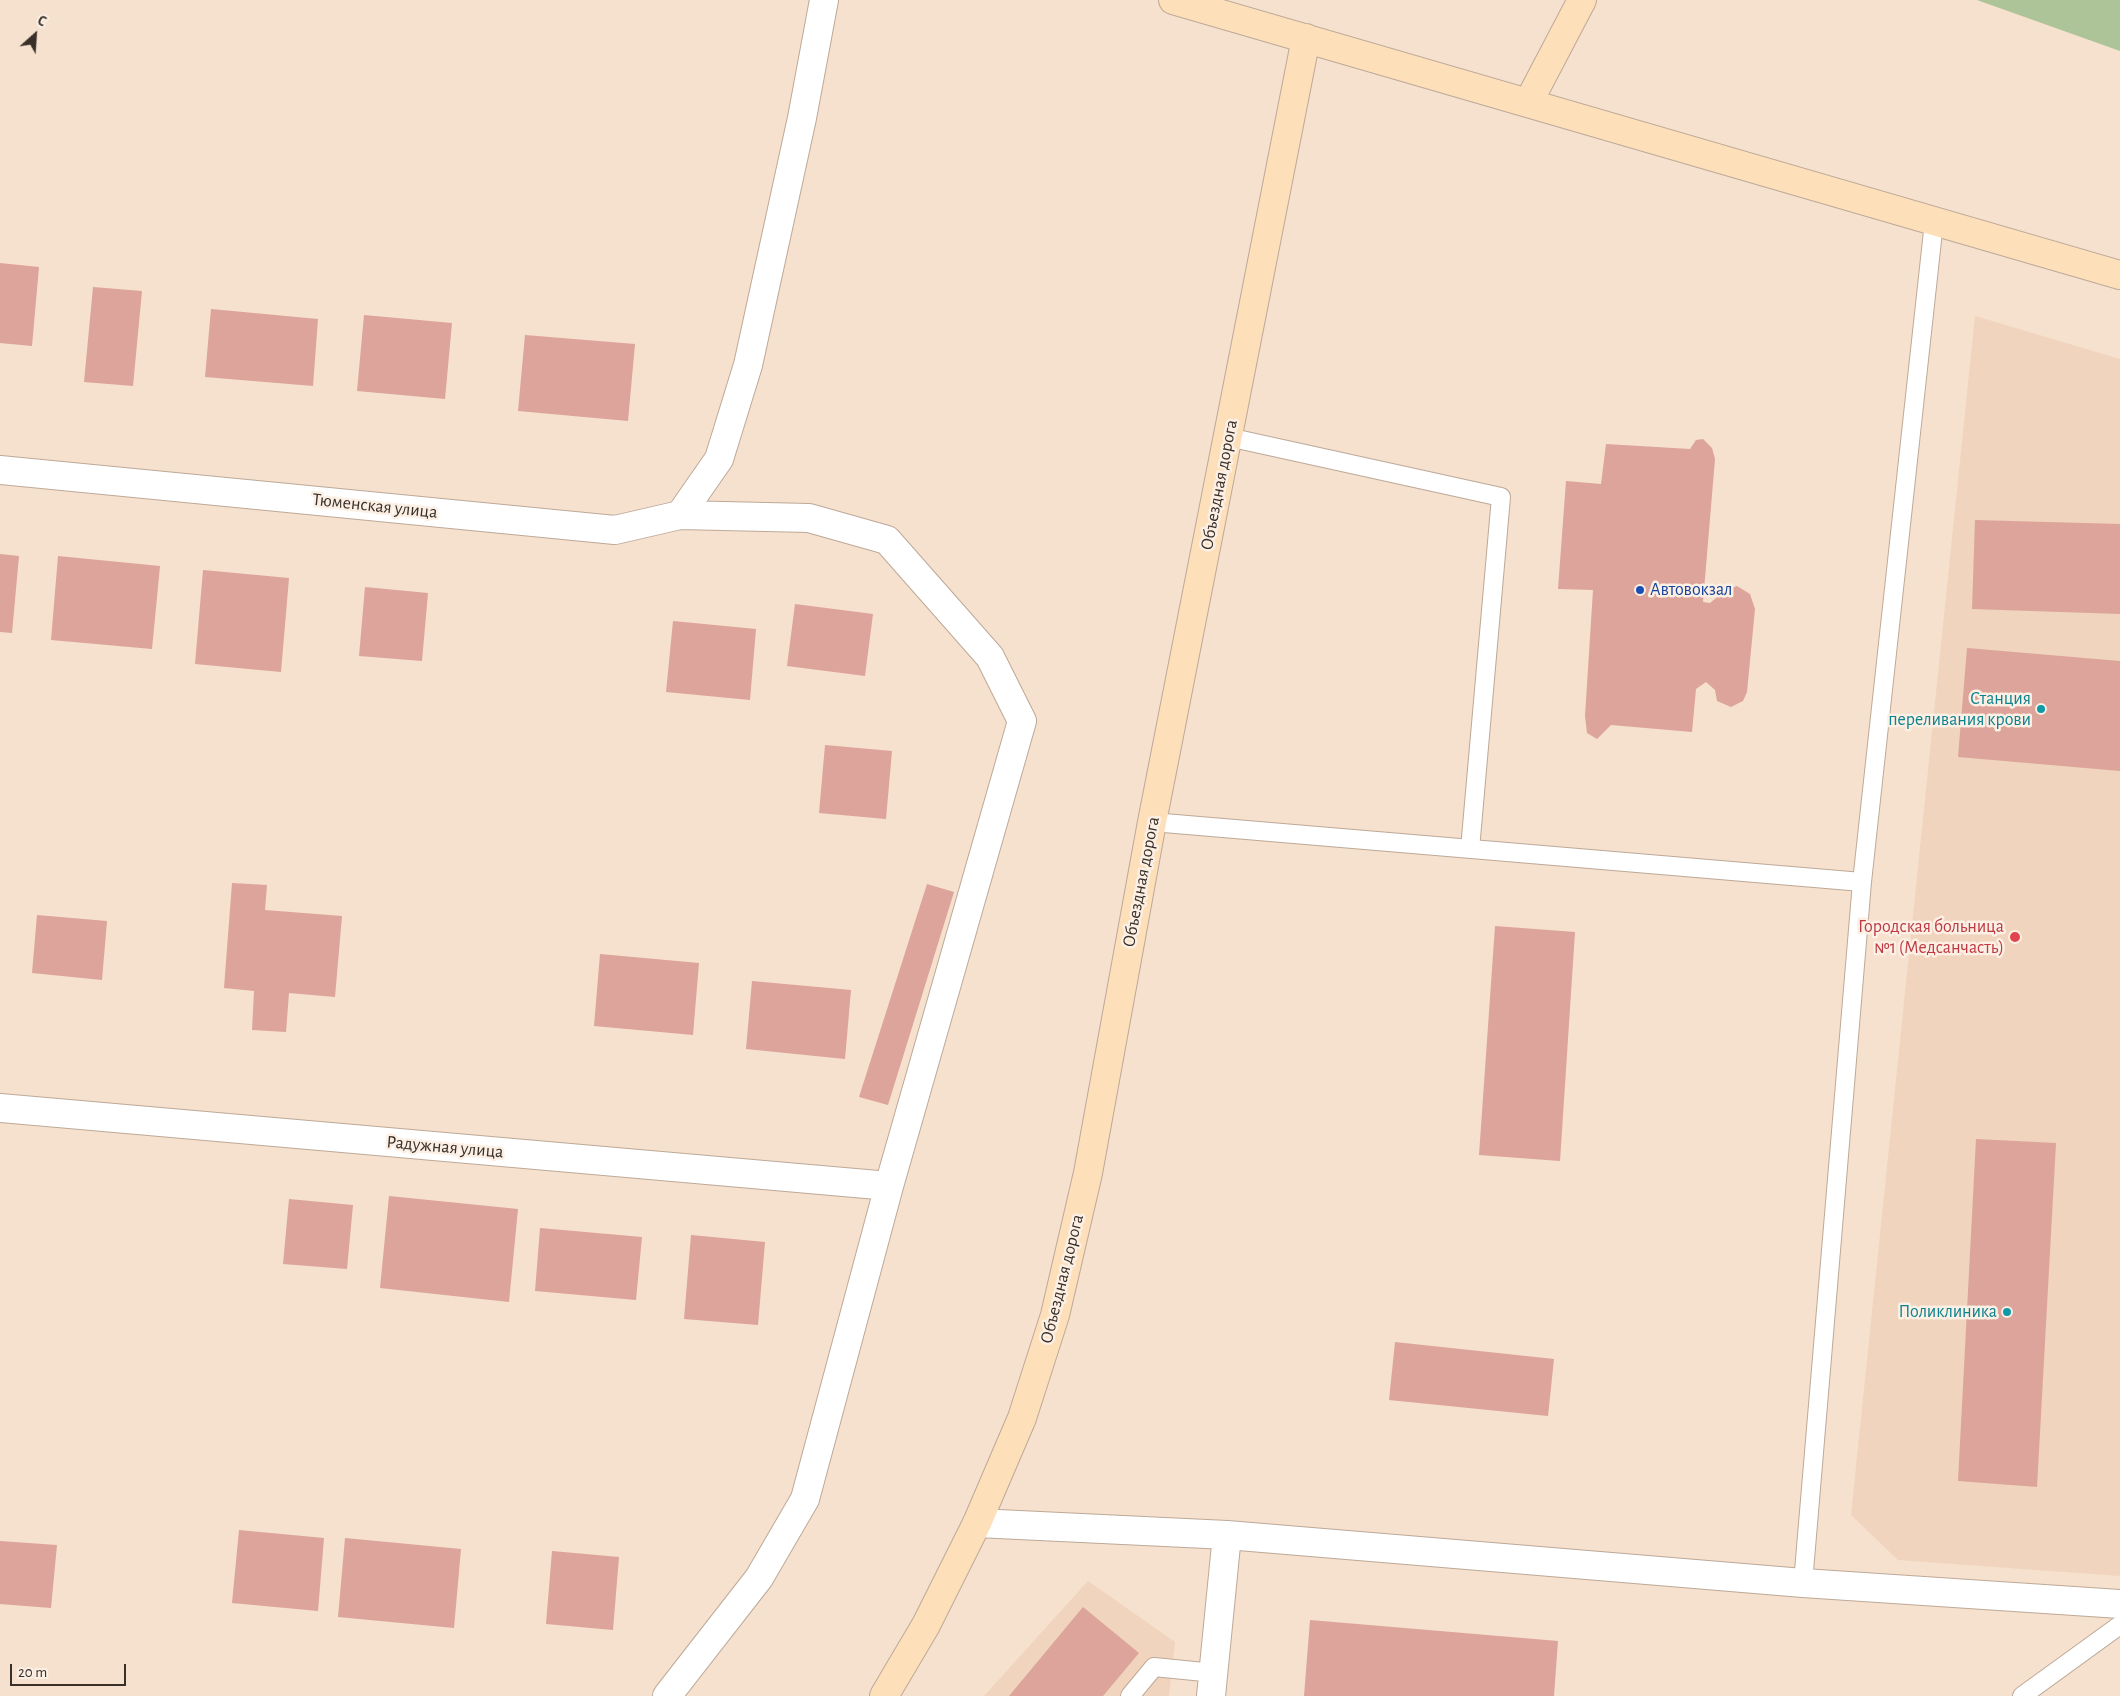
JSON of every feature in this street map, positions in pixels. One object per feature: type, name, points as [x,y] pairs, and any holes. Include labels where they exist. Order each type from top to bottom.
[{"type":"main road","points":[[1173,0],[1224,7],[1306,38],[2120,276]]},
{"type":"main road","points":[[1528,103],[1582,0]]},
{"type":"main road","name":"Объездная дорога","points":[[884,1696],[926,1625],[977,1524],[1022,1418],[1056,1315],[1088,1173],[1152,822],[1306,38]]},
{"type":"street","points":[[680,515],[719,459],[748,366],[802,118],[824,0]]},
{"type":"street","name":"Тюменская улица","points":[[0,470],[615,530],[680,515],[810,518],[887,540],[990,656],[1022,721],[889,1186],[804,1499],[759,1578],[667,1696]]},
{"type":"street","name":"Радужная улица","points":[[0,1108],[889,1186]]},
{"type":"street","points":[[977,1524],[1227,1535],[1803,1583],[2120,1604]]},
{"type":"street","points":[[1212,1684],[1227,1535]]},
{"type":"lane","points":[[1803,1583],[1862,882],[1934,222]]},
{"type":"lane","points":[[1228,437],[1501,497],[1470,849]]},
{"type":"lane","points":[[1152,822],[1862,882]]},
{"type":"lane","points":[[2022,1696],[2120,1625]]},
{"type":"lane","points":[[1130,1696],[1154,1668],[1212,1684]]},
{"type":"shaded area","name":"Городская больница №1 (Медсанчасть)","points":[[1975,316],[2120,359],[2120,1576],[1898,1560],[1851,1515]]},
{"type":"shaded area","points":[[1088,1581],[1175,1642],[1169,1696],[984,1696]]},
{"type":"green space","points":[[1977,0],[2120,0],[2120,51]]},
{"type":"building","points":[[0,263],[39,267],[32,346],[0,343]]},
{"type":"building","points":[[93,287],[142,291],[133,386],[84,382]]},
{"type":"building","points":[[211,309],[318,319],[313,386],[205,377]]},
{"type":"building","points":[[364,315],[452,323],[445,399],[357,391]]},
{"type":"building","points":[[525,335],[635,344],[628,421],[518,411]]},
{"type":"building","name":"Автовокзал","points":[[1703,439],[1712,448],[1715,459],[1703,602],[1710,603],[1727,589],[1737,586],[1750,594],[1755,609],[1747,692],[1743,701],[1731,707],[1717,701],[1715,690],[1706,682],[1696,689],[1692,732],[1611,725],[1597,739],[1587,733],[1585,716],[1593,590],[1558,589],[1566,481],[1601,484],[1606,444],[1690,449],[1696,440]]},
{"type":"building","points":[[1975,520],[2120,524],[2120,614],[1972,609]]},
{"type":"building","points":[[0,554],[19,556],[12,633],[0,632]]},
{"type":"building","points":[[58,556],[160,566],[152,649],[51,640]]},
{"type":"building","points":[[203,570],[289,578],[281,672],[195,664]]},
{"type":"building","points":[[365,587],[428,593],[422,661],[359,656]]},
{"type":"building","points":[[795,604],[873,614],[865,676],[787,666]]},
{"type":"building","points":[[673,621],[756,629],[750,700],[666,692]]},
{"type":"building","name":"Станция переливания крови","points":[[1967,648],[2120,661],[2120,771],[1958,757]]},
{"type":"building","points":[[825,745],[892,751],[886,819],[819,813]]},
{"type":"building","points":[[232,883],[267,885],[265,910],[342,916],[335,997],[289,993],[286,1032],[252,1030],[254,991],[224,988]]},
{"type":"building","points":[[927,884],[954,892],[888,1105],[859,1097]]},
{"type":"building","points":[[37,915],[107,921],[102,980],[32,973]]},
{"type":"building","points":[[1495,926],[1575,932],[1560,1161],[1479,1155]]},
{"type":"building","points":[[600,954],[699,963],[693,1035],[594,1026]]},
{"type":"building","points":[[752,981],[851,990],[845,1059],[746,1049]]},
{"type":"building","name":"Поликлиника","points":[[1976,1139],[2056,1143],[2037,1487],[1958,1481]]},
{"type":"building","points":[[389,1196],[518,1209],[509,1302],[380,1288]]},
{"type":"building","points":[[289,1199],[353,1205],[347,1269],[283,1264]]},
{"type":"building","points":[[540,1228],[642,1237],[636,1300],[535,1291]]},
{"type":"building","points":[[691,1235],[765,1242],[758,1325],[684,1319]]},
{"type":"building","points":[[1395,1342],[1554,1359],[1548,1416],[1389,1400]]},
{"type":"building","points":[[239,1530],[324,1538],[318,1611],[232,1603]]},
{"type":"building","points":[[345,1538],[461,1549],[454,1628],[338,1617]]},
{"type":"building","points":[[0,1541],[57,1545],[51,1608],[0,1604]]},
{"type":"building","points":[[552,1551],[619,1557],[613,1630],[546,1624]]},
{"type":"building","points":[[1083,1607],[1139,1653],[1103,1696],[1009,1696]]},
{"type":"building","points":[[1310,1620],[1558,1641],[1554,1696],[1304,1696]]},
{"type":"place","name":"Автовокзал","points":[[1640,590]]},
{"type":"place","name":"Станция переливания крови","points":[[2041,709]]},
{"type":"place","name":"Городская больница №1 (Медсанчасть)","points":[[2015,937]]},
{"type":"place","name":"Поликлиника","points":[[2007,1312]]}]
